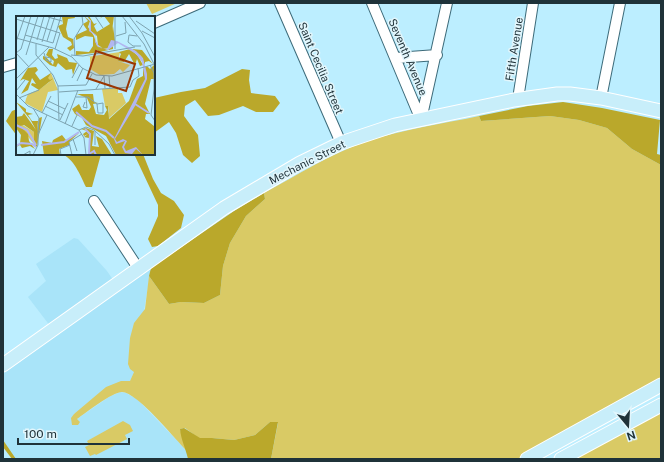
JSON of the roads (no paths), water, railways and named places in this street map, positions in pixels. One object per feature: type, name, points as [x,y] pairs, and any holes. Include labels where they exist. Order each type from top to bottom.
[{"type":"main road","name":"Mechanic Street","points":[[3,365],[224,208],[300,163],[341,143],[395,125],[518,99],[557,94],[601,98],[661,111]]},
{"type":"main road","points":[[528,459],[661,385]]},
{"type":"main road","points":[[561,459],[661,405]]},
{"type":"street","points":[[155,23],[200,3]]},
{"type":"street","name":"Saint Cecilia Street","points":[[280,3],[341,143]]},
{"type":"street","name":"Seventh Avenue","points":[[372,3],[421,120]]},
{"type":"street","points":[[421,120],[437,55],[447,3]]},
{"type":"street","name":"Fifth Avenue","points":[[518,99],[533,3]]},
{"type":"street","points":[[601,98],[620,3]]},
{"type":"street","points":[[396,58],[437,55]]},
{"type":"street","points":[[3,67],[16,63]]},
{"type":"street","points":[[94,201],[138,268]]}]
